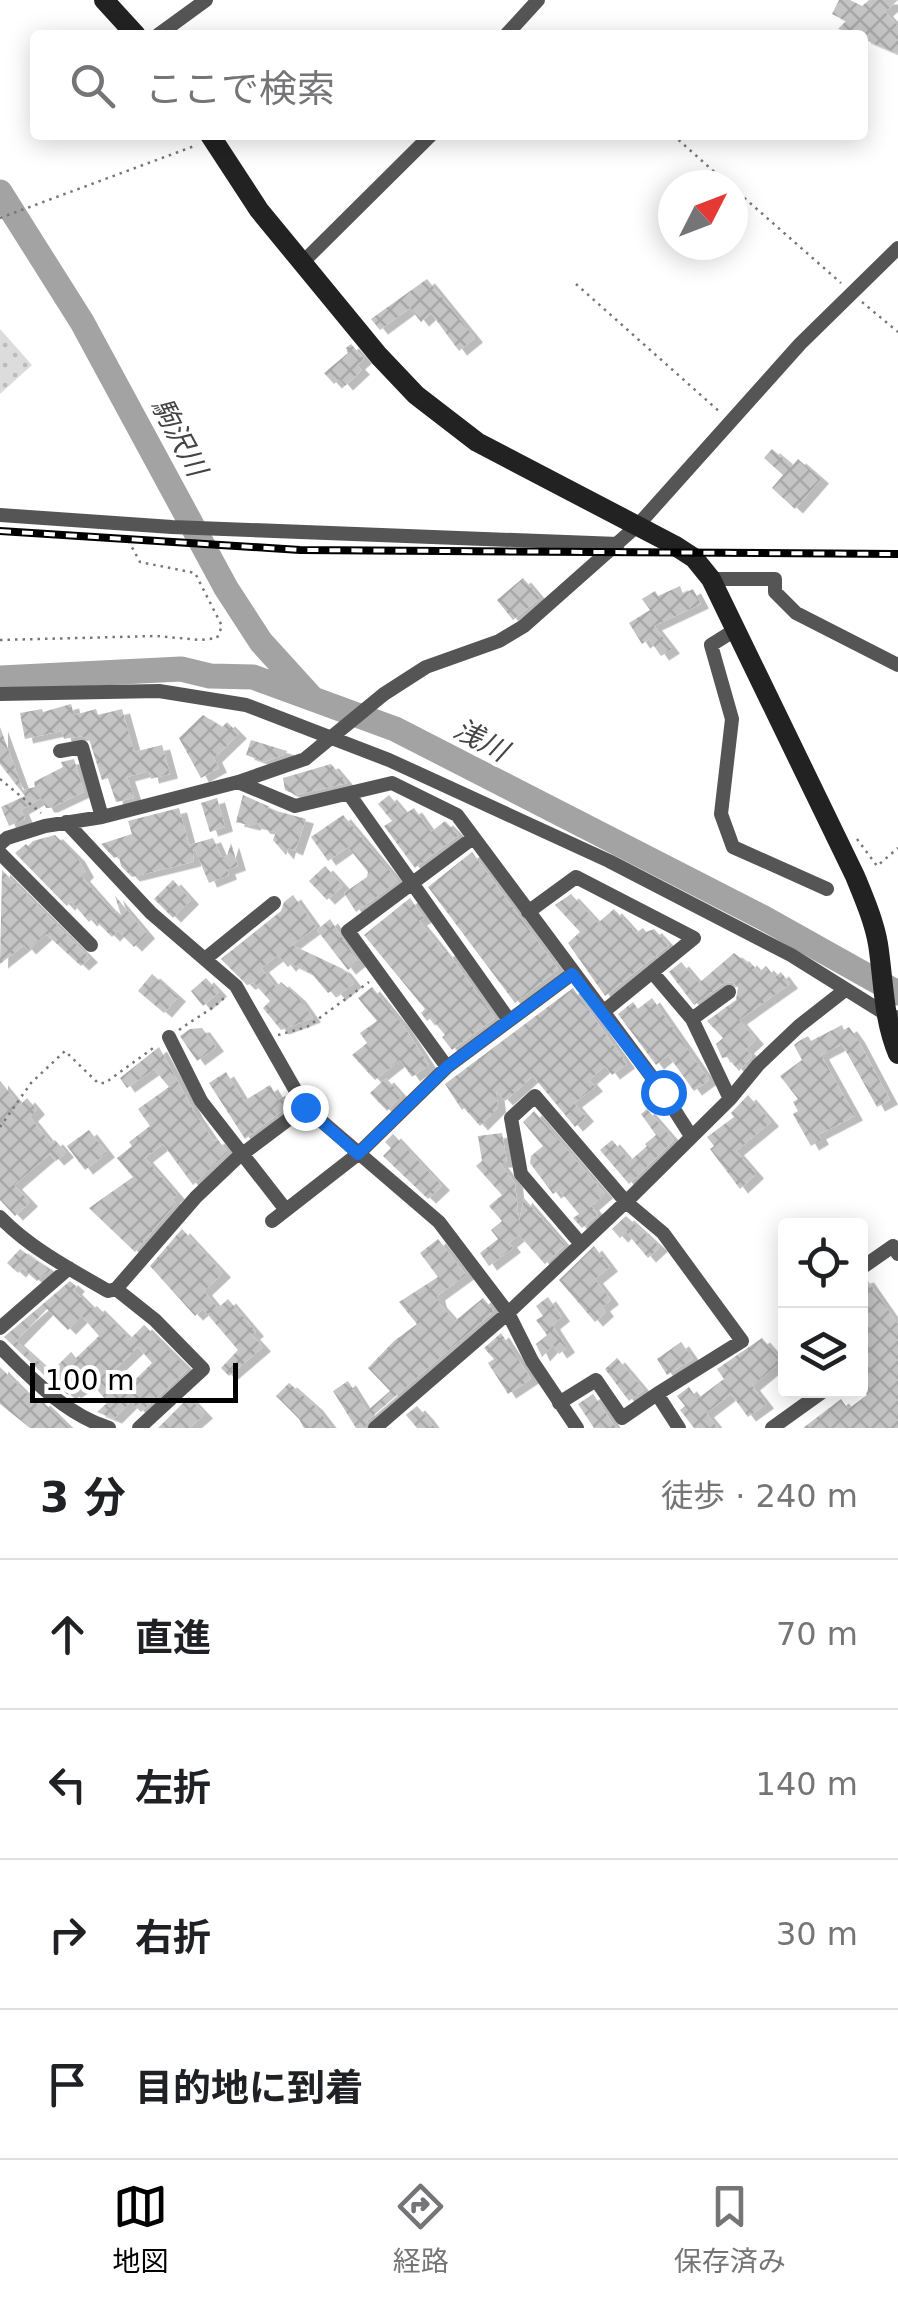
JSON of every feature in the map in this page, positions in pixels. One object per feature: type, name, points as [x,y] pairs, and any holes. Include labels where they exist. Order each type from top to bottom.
[{"type":"street","points":[[104,0],[131,30]]},
{"type":"street","points":[[165,30],[206,0]]},
{"type":"street","points":[[511,30],[538,0]]},
{"type":"street","points":[[214,140],[259,210],[416,395],[477,442],[694,558],[711,579],[855,876],[878,943],[898,1054]]},
{"type":"street","points":[[304,261],[426,140]]},
{"type":"street","points":[[0,844],[45,826],[102,818],[238,782],[305,759],[384,694],[426,666],[488,645],[524,626],[638,525],[850,292],[898,248]]},
{"type":"street","points":[[0,515],[172,527],[618,544]]},
{"type":"street","points":[[711,579],[775,580],[774,592],[796,612],[898,666]]},
{"type":"street","points":[[735,630],[711,645],[732,719],[721,814],[733,848],[827,888]]},
{"type":"street","points":[[0,694],[159,692],[246,704],[389,760],[609,862],[791,955],[888,1012]]},
{"type":"street","points":[[60,750],[82,747],[102,818]]},
{"type":"street","points":[[238,782],[295,806],[392,783],[457,815],[663,1092],[691,1136]]},
{"type":"street","points":[[349,794],[509,1020]]},
{"type":"street","points":[[66,822],[151,913],[236,986],[305,1107],[439,1222],[508,1314],[532,1361],[576,1428]]},
{"type":"street","points":[[447,1067],[348,932],[473,838]]},
{"type":"street","points":[[0,853],[90,945]]},
{"type":"street","points":[[528,912],[576,878],[694,938],[603,1012]]},
{"type":"street","points":[[205,959],[274,903]]},
{"type":"street","points":[[652,972],[692,1019],[730,1099]]},
{"type":"street","points":[[272,1221],[358,1154],[447,1067],[572,974]]},
{"type":"street","points":[[375,1428],[508,1314],[730,1099],[772,1052],[845,990]]},
{"type":"street","points":[[692,1019],[729,992]]},
{"type":"street","points":[[169,1037],[200,1101],[286,1210]]},
{"type":"street","points":[[559,1403],[596,1380],[622,1418],[742,1341],[662,1232],[626,1202],[534,1096],[511,1118],[522,1174],[581,1244]]},
{"type":"street","points":[[0,1218],[17,1234],[70,1268],[108,1291],[116,1289],[196,1197],[242,1155],[305,1107]]},
{"type":"street","points":[[868,1264],[892,1246],[898,1254]]},
{"type":"street","points":[[0,1328],[70,1268]]},
{"type":"street","points":[[116,1289],[155,1320],[203,1369],[139,1428]]},
{"type":"street","points":[[0,1347],[46,1392],[93,1423],[109,1428]]},
{"type":"street","points":[[657,1394],[679,1428]]},
{"type":"street","points":[[772,1428],[814,1398]]},
{"type":"path","points":[[0,218],[204,140]]},
{"type":"path","points":[[679,140],[712,170]]},
{"type":"path","points":[[748,202],[898,332]]},
{"type":"path","points":[[576,284],[730,420]]},
{"type":"path","points":[[0,640],[218,638],[222,626],[194,573],[140,562],[119,523]]},
{"type":"path","points":[[0,779],[42,814],[45,826]]},
{"type":"path","points":[[854,835],[877,866],[898,848]]},
{"type":"path","points":[[267,1038],[307,1026],[378,975]]},
{"type":"path","points":[[0,1126],[31,1083],[65,1052],[98,1082],[105,1083],[192,1021],[203,1018],[236,986]]},
{"type":"shaded area","points":[[0,329],[32,365],[0,394]]},
{"type":"building","points":[[839,0],[862,6],[869,0],[898,0],[885,12],[898,26],[898,54],[868,41],[868,30],[838,29],[846,21],[832,14]]},
{"type":"building","points":[[427,279],[475,338],[459,351],[431,313],[421,322],[410,308],[380,330],[371,319]]},
{"type":"building","points":[[351,344],[364,359],[357,365],[362,370],[345,386],[339,379],[334,384],[324,373],[348,353],[346,348]]},
{"type":"building","points":[[772,449],[792,466],[798,459],[821,479],[795,509],[772,488],[783,475],[764,458]]},
{"type":"building","points":[[523,578],[540,598],[513,620],[497,600]]},
{"type":"building","points":[[680,586],[683,594],[693,589],[701,604],[654,626],[672,649],[661,656],[649,639],[642,644],[629,623],[650,610],[642,599],[655,591],[658,596]]},
{"type":"building","points":[[71,704],[74,715],[96,709],[98,715],[122,709],[134,752],[162,745],[170,774],[151,779],[149,771],[127,777],[134,798],[116,802],[108,778],[102,780],[89,739],[64,739],[62,731],[25,739],[20,713],[42,709],[43,712]]},
{"type":"building","points":[[203,715],[222,727],[227,722],[239,734],[214,758],[219,768],[201,778],[179,738]]},
{"type":"building","points":[[0,727],[23,790],[35,787],[34,782],[63,767],[61,762],[74,759],[84,792],[50,808],[41,798],[21,810],[25,819],[9,826],[1,807],[25,796],[0,764]]},
{"type":"building","points":[[251,740],[287,751],[265,762],[246,755]]},
{"type":"building","points":[[331,764],[347,783],[296,795],[285,790],[283,778]]},
{"type":"building","points":[[243,795],[270,807],[266,808],[306,819],[295,851],[288,848],[286,855],[273,840],[276,832],[262,829],[257,822],[252,826],[236,822]]},
{"type":"building","points":[[389,795],[405,814],[414,808],[431,832],[445,821],[459,835],[415,868],[384,826],[392,821],[378,804]]},
{"type":"building","points":[[217,798],[225,827],[210,832],[201,803]]},
{"type":"building","points":[[179,808],[189,845],[213,838],[222,858],[227,856],[231,843],[238,866],[227,870],[229,875],[209,883],[194,847],[193,862],[132,877],[121,866],[119,856],[114,858],[101,844],[132,834],[128,821]]},
{"type":"building","points":[[343,815],[398,881],[356,912],[344,893],[367,877],[368,872],[348,847],[328,861],[311,837]]},
{"type":"building","points":[[55,835],[77,857],[86,873],[82,877],[114,913],[121,915],[115,896],[147,934],[134,947],[118,931],[112,937],[93,918],[89,922],[71,901],[67,906],[15,853],[26,844]]},
{"type":"building","points":[[472,852],[558,969],[515,1003],[428,887]]},
{"type":"building","points":[[325,866],[343,886],[327,900],[309,881]]},
{"type":"building","points":[[2,870],[90,958],[81,966],[46,934],[28,950],[24,945],[0,964]]},
{"type":"building","points":[[173,880],[191,900],[173,918],[154,899]]},
{"type":"building","points":[[571,894],[598,923],[614,909],[636,933],[643,928],[646,932],[654,929],[669,945],[605,996],[568,943],[580,932],[555,905]]},
{"type":"building","points":[[293,895],[316,927],[292,945],[343,969],[354,983],[338,996],[333,990],[328,993],[312,974],[291,964],[288,967],[278,955],[261,968],[276,987],[281,982],[298,997],[313,1018],[281,1030],[263,1008],[270,1001],[254,983],[247,985],[221,959],[281,911]]},
{"type":"building","points":[[410,898],[424,918],[419,921],[447,951],[495,1018],[452,1050],[442,1037],[445,1035],[431,1018],[427,1021],[421,1013],[425,1009],[364,935]]},
{"type":"building","points":[[330,919],[358,962],[348,970],[317,930]]},
{"type":"building","points":[[734,953],[759,972],[766,966],[775,977],[781,972],[790,984],[739,1020],[756,1040],[746,1049],[752,1056],[739,1071],[727,1057],[722,1058],[716,1044],[723,1038],[707,1021],[736,1000],[738,987],[732,982],[724,983],[694,1005],[669,972],[681,962],[699,983]]},
{"type":"building","points":[[152,974],[178,997],[164,1013],[138,991]]},
{"type":"building","points":[[206,978],[219,992],[203,1006],[191,991]]},
{"type":"building","points":[[372,987],[429,1065],[412,1077],[400,1060],[375,1080],[352,1055],[367,1043],[360,1033],[377,1021],[358,998]]},
{"type":"building","points":[[573,988],[627,1064],[612,1075],[605,1066],[589,1080],[595,1087],[574,1103],[586,1117],[575,1127],[533,1076],[505,1101],[496,1091],[498,1108],[480,1126],[462,1110],[445,1084]]},
{"type":"building","points":[[652,998],[709,1080],[694,1091],[668,1055],[656,1065],[618,1014],[633,1002],[638,1009]]},
{"type":"building","points":[[842,1025],[844,1030],[849,1027],[857,1038],[890,1100],[877,1107],[842,1044],[821,1055],[855,1116],[818,1135],[821,1140],[811,1146],[793,1114],[798,1111],[793,1102],[798,1099],[780,1076],[802,1060],[794,1045]]},
{"type":"building","points":[[202,1028],[216,1047],[197,1061],[180,1036],[190,1029]]},
{"type":"building","points":[[159,1047],[196,1115],[214,1141],[217,1139],[228,1152],[193,1185],[163,1144],[145,1158],[177,1195],[172,1199],[176,1203],[135,1252],[89,1208],[133,1177],[117,1158],[132,1146],[129,1142],[150,1126],[138,1109],[169,1087],[154,1069],[127,1088],[120,1078]]},
{"type":"building","points":[[226,1072],[244,1101],[270,1085],[279,1100],[285,1096],[291,1104],[245,1139],[209,1083]]},
{"type":"building","points":[[386,1078],[402,1096],[387,1111],[370,1093]]},
{"type":"building","points":[[0,1081],[20,1105],[27,1098],[37,1110],[30,1117],[51,1143],[55,1140],[66,1153],[56,1161],[50,1154],[14,1185],[30,1202],[15,1216],[0,1200]]},
{"type":"building","points":[[748,1095],[771,1122],[736,1151],[756,1174],[740,1189],[710,1149],[714,1146],[707,1137],[734,1117],[731,1113]]},
{"type":"building","points":[[647,1109],[674,1140],[629,1184],[600,1150],[612,1140],[630,1161],[656,1135],[641,1114]]},
{"type":"building","points":[[534,1111],[605,1194],[591,1206],[598,1214],[582,1228],[573,1218],[579,1214],[559,1190],[553,1194],[530,1163],[531,1156],[543,1146],[523,1122]]},
{"type":"building","points":[[89,1130],[107,1153],[85,1170],[67,1146]]},
{"type":"building","points":[[502,1133],[507,1163],[500,1163],[515,1183],[519,1222],[524,1198],[565,1245],[545,1264],[519,1235],[509,1243],[513,1248],[489,1266],[480,1253],[498,1239],[491,1230],[502,1221],[489,1206],[502,1195],[476,1166],[482,1161],[478,1136]]},
{"type":"building","points":[[393,1134],[442,1186],[428,1199],[383,1156],[391,1148],[385,1142]]},
{"type":"building","points":[[626,1216],[660,1247],[648,1258],[626,1232],[620,1238],[612,1229]]},
{"type":"building","points":[[182,1229],[223,1273],[204,1291],[218,1308],[228,1299],[256,1332],[252,1335],[263,1347],[229,1376],[221,1368],[238,1350],[203,1309],[195,1316],[150,1266]]},
{"type":"building","points":[[438,1239],[466,1275],[437,1296],[439,1303],[455,1321],[483,1298],[494,1311],[368,1420],[365,1428],[356,1428],[333,1391],[348,1381],[367,1411],[390,1391],[368,1368],[417,1324],[399,1302],[438,1277],[420,1253]]},
{"type":"building","points":[[594,1246],[610,1267],[595,1279],[611,1300],[602,1307],[606,1312],[595,1322],[559,1280]]},
{"type":"building","points":[[20,1249],[51,1270],[37,1281],[22,1268],[18,1273],[7,1263]]},
{"type":"building","points":[[70,1281],[93,1309],[97,1306],[130,1339],[144,1325],[188,1369],[141,1412],[131,1402],[114,1419],[97,1412],[108,1402],[90,1382],[68,1395],[52,1371],[71,1352],[76,1358],[99,1336],[82,1316],[68,1330],[47,1309],[16,1341],[48,1370],[44,1375],[4,1337]],"holes":[[[138,1347],[152,1363],[127,1388],[112,1372]]]},
{"type":"building","points":[[868,1281],[898,1324],[898,1428],[803,1428],[841,1399],[848,1409],[868,1398]]},
{"type":"building","points":[[548,1297],[562,1317],[552,1325],[567,1348],[559,1354],[553,1345],[542,1357],[536,1344],[547,1335],[536,1320],[543,1316],[536,1306]]},
{"type":"building","points":[[501,1333],[531,1379],[508,1394],[488,1363],[494,1359],[484,1348]]},
{"type":"building","points":[[762,1338],[778,1356],[778,1364],[752,1386],[766,1404],[748,1417],[731,1394],[706,1413],[718,1428],[694,1428],[680,1410],[685,1406],[677,1396],[689,1387],[697,1399],[724,1379],[717,1369]]},
{"type":"building","points":[[681,1342],[693,1359],[667,1375],[657,1359]]},
{"type":"building","points":[[617,1358],[644,1390],[629,1401],[605,1369]]},
{"type":"building","points":[[0,1367],[38,1405],[42,1401],[70,1428],[30,1428],[0,1404]]},
{"type":"building","points":[[289,1383],[332,1428],[304,1428],[276,1396]]},
{"type":"building","points":[[593,1394],[618,1428],[594,1428],[578,1404]]},
{"type":"building","points":[[189,1397],[205,1414],[189,1428],[158,1428]]},
{"type":"building","points":[[417,1406],[435,1428],[417,1428],[406,1415]]},
{"type":"waterway","name":"駒沢川","points":[[0,192],[82,322],[226,588],[261,642],[311,697]]},
{"type":"waterway","name":"浅川","points":[[0,678],[181,669],[210,676],[253,677],[395,729],[762,917],[898,993]]},
{"type":"railway","points":[[0,531],[300,550],[898,554]]},
{"type":"route","points":[[305,1107],[358,1154],[447,1067],[572,974],[663,1092]]}]
